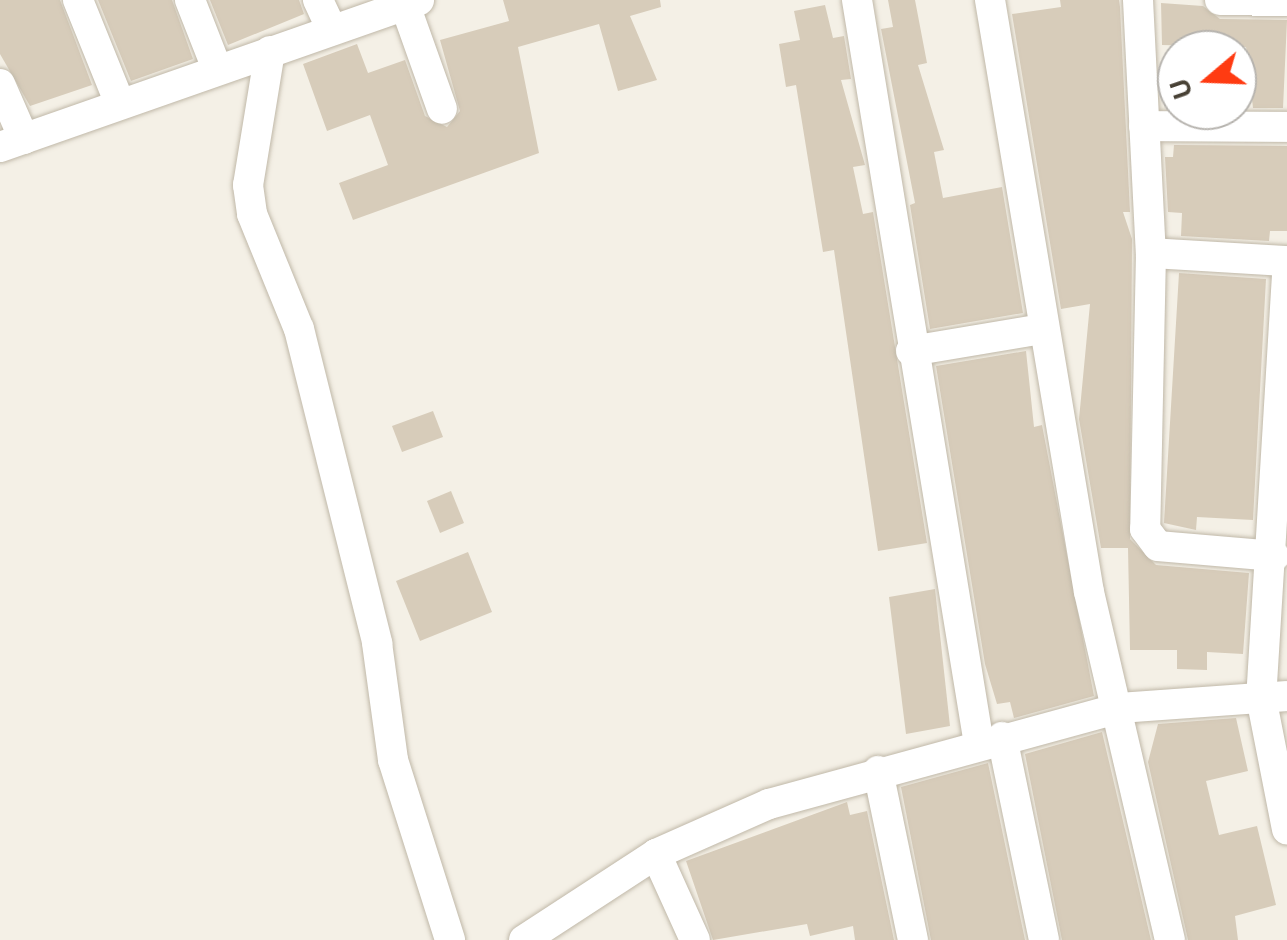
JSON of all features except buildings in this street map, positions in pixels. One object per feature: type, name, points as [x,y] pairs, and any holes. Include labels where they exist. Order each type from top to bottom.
[{"type":"street","points":[[78,0],[120,104]]},
{"type":"street","points":[[190,0],[217,69]]},
{"type":"street","points":[[318,0],[332,30]]},
{"type":"street","points":[[857,0],[912,351],[990,740],[1044,940]]},
{"type":"street","points":[[990,0],[1089,592],[1120,708],[1170,940]]},
{"type":"street","points":[[1138,0],[1151,253],[1149,540],[1275,556]]},
{"type":"street","points":[[1220,0],[1287,1]]},
{"type":"street","points":[[0,84],[12,143],[412,3],[442,109]]},
{"type":"street","points":[[270,52],[248,184],[252,214],[299,328],[378,643],[393,760],[450,940]]},
{"type":"street","points":[[1144,126],[1287,127]]},
{"type":"street","points":[[1151,253],[1287,261]]},
{"type":"street","points":[[1287,275],[1275,556],[1274,696],[1287,829]]},
{"type":"street","points":[[912,351],[1042,329]]},
{"type":"street","points":[[524,940],[656,854],[769,804],[990,740],[1120,708],[1274,696]]},
{"type":"street","points":[[878,771],[908,939]]},
{"type":"street","points":[[656,854],[695,940]]}]
